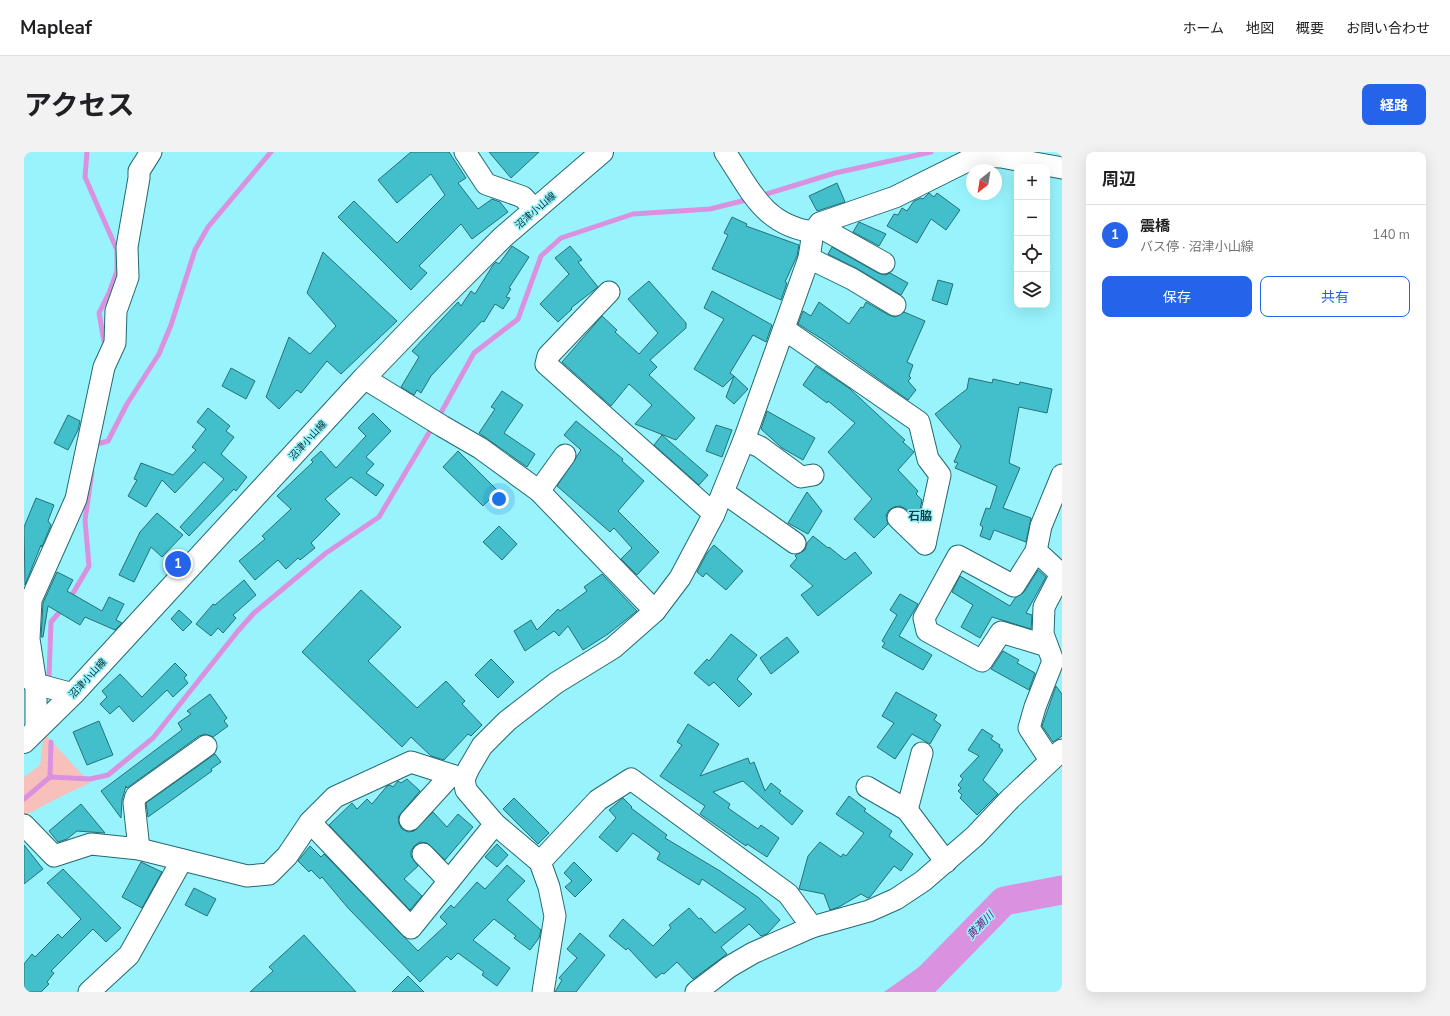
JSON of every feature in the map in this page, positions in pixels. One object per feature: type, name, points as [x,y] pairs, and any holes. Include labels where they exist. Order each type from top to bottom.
[{"type":"main road","name":"沼津小山線","points":[[30,736],[73,694],[364,378],[503,237],[602,152]]},
{"type":"street","points":[[30,736],[29,639],[32,600],[76,500],[109,357],[115,343],[116,311],[128,277],[127,247],[140,178],[139,171],[151,152]]},
{"type":"street","points":[[465,152],[486,184],[523,197],[535,210]]},
{"type":"street","points":[[725,152],[758,203],[768,213],[784,223],[800,230],[816,227],[895,197],[977,156],[1002,155],[1062,168]]},
{"type":"street","points":[[410,820],[468,768],[482,746],[507,721],[556,682],[613,648],[655,611],[680,578],[714,514],[744,440],[809,258],[816,227]]},
{"type":"street","points":[[816,227],[828,230],[884,263]]},
{"type":"street","points":[[809,258],[852,279],[895,305]]},
{"type":"street","points":[[609,292],[548,356],[546,364],[714,514]]},
{"type":"street","points":[[784,329],[919,422],[928,459],[940,475],[925,544],[898,518]]},
{"type":"street","points":[[364,378],[480,448],[538,491],[655,611]]},
{"type":"street","points":[[744,440],[760,447],[801,477],[813,475]]},
{"type":"street","points":[[538,491],[565,455]]},
{"type":"street","points":[[1047,646],[1001,632],[982,662],[927,631],[924,618],[958,556],[1014,586],[1036,551],[1041,526],[1062,475]]},
{"type":"street","points":[[723,492],[796,543]]},
{"type":"street","points":[[696,992],[729,967],[753,953],[812,926],[869,911],[896,899],[923,881],[976,836],[1010,798],[1056,755],[1029,728],[1052,661],[1043,634],[1044,607],[1059,584],[1061,574],[1036,551]]},
{"type":"street","points":[[30,679],[73,694]]},
{"type":"street","points":[[139,849],[134,803],[136,796],[206,746]]},
{"type":"street","points":[[907,810],[922,753]]},
{"type":"street","points":[[24,825],[54,856],[91,844],[139,849],[247,876],[269,874],[287,856],[310,822],[335,797],[411,762],[457,777],[495,824],[540,862],[549,887],[555,916],[543,992]]},
{"type":"street","points":[[540,862],[598,800],[631,779],[788,894],[812,926]]},
{"type":"street","points":[[867,787],[907,810],[946,862]]},
{"type":"street","points":[[310,822],[411,928],[495,824]]},
{"type":"street","points":[[423,854],[449,881]]},
{"type":"street","points":[[89,992],[129,956],[182,860]]},
{"type":"shaded area","points":[[44,733],[90,783],[24,816],[24,777],[40,765]]},
{"type":"shaded area","points":[[933,957],[915,992],[884,992]]},
{"type":"building","points":[[411,152],[449,152],[466,178],[458,183],[478,209],[492,199],[500,202],[508,212],[472,239],[461,224],[419,266],[427,273],[411,290],[338,217],[354,201],[397,243],[445,195],[431,174],[397,203],[378,180]]},
{"type":"building","points":[[489,152],[539,152],[511,178]]},
{"type":"building","points":[[837,183],[845,202],[817,211],[809,196]]},
{"type":"building","points":[[929,193],[934,197],[937,193],[960,210],[946,230],[931,219],[917,243],[887,226],[894,214],[898,215],[902,208],[907,211],[914,201],[921,198],[923,199]]},
{"type":"building","points":[[732,217],[747,224],[746,226],[799,245],[797,256],[785,282],[787,283],[781,300],[712,269],[728,235],[724,233]]},
{"type":"building","points":[[859,222],[886,234],[879,246],[853,232]]},
{"type":"building","points":[[512,246],[529,257],[509,288],[511,289],[506,297],[510,298],[503,309],[495,304],[484,322],[482,321],[431,376],[421,393],[417,390],[414,395],[401,387],[419,357],[412,351],[458,302],[461,306],[471,291],[475,294],[493,265],[496,262],[499,264]]},
{"type":"building","points":[[570,246],[582,260],[578,262],[598,287],[571,308],[572,309],[558,322],[540,304],[569,274],[555,258]]},
{"type":"building","points":[[832,247],[878,273],[885,275],[890,273],[908,283],[901,295],[858,269],[828,254]]},
{"type":"building","points":[[323,252],[397,321],[341,374],[327,361],[301,393],[297,390],[279,409],[266,397],[289,337],[310,354],[336,326],[307,293]]},
{"type":"building","points":[[938,280],[953,284],[947,305],[932,300]]},
{"type":"building","points":[[649,281],[686,323],[686,328],[650,360],[657,367],[649,375],[695,418],[676,440],[635,424],[652,405],[629,384],[611,406],[562,362],[602,316],[617,330],[615,332],[639,354],[658,333],[628,299]]},
{"type":"building","points":[[712,291],[772,325],[766,342],[753,335],[730,373],[734,376],[723,387],[694,369],[724,319],[704,308]]},
{"type":"building","points":[[819,302],[849,324],[861,307],[863,308],[866,302],[895,317],[904,312],[925,321],[907,362],[913,365],[909,376],[911,378],[908,381],[916,390],[908,400],[825,341],[798,324],[803,311],[811,316]]},
{"type":"building","points":[[816,366],[849,388],[905,440],[903,442],[914,452],[898,470],[918,491],[916,494],[922,500],[918,520],[906,509],[900,506],[894,507],[889,510],[886,515],[888,524],[874,538],[854,519],[872,499],[828,452],[855,423],[828,401],[827,403],[803,385]]},
{"type":"building","points":[[231,368],[255,381],[246,399],[222,386]]},
{"type":"building","points":[[734,376],[748,389],[734,404],[726,397]]},
{"type":"building","points":[[969,378],[992,383],[993,379],[1019,385],[1020,382],[1052,389],[1047,413],[1019,407],[1009,463],[1020,468],[1003,508],[1031,518],[1026,542],[994,530],[990,540],[980,536],[983,527],[980,525],[986,508],[990,509],[997,486],[955,468],[958,463],[954,462],[961,446],[935,414],[967,389]]},
{"type":"building","points":[[502,391],[523,405],[504,433],[535,454],[527,467],[479,433],[495,409],[491,407]]},
{"type":"building","points":[[208,408],[230,426],[226,431],[234,437],[221,454],[247,477],[236,491],[234,489],[189,536],[180,527],[224,479],[204,462],[175,493],[162,480],[146,507],[128,496],[137,480],[134,479],[141,463],[173,475],[196,450],[192,447],[206,429],[197,422]]},
{"type":"building","points":[[767,411],[815,438],[803,460],[782,448],[761,429]]},
{"type":"building","points":[[373,413],[391,431],[366,457],[374,464],[366,473],[384,485],[376,496],[351,477],[325,499],[340,514],[311,543],[315,548],[300,560],[298,558],[286,569],[278,560],[255,580],[239,561],[265,539],[262,536],[291,509],[277,496],[313,462],[311,460],[321,451],[336,468],[366,436],[358,428]]},
{"type":"building","points":[[68,415],[80,421],[78,430],[68,450],[54,443]]},
{"type":"building","points":[[576,421],[623,459],[622,461],[644,481],[618,511],[659,552],[637,575],[621,559],[632,548],[614,528],[610,532],[557,486],[581,450],[564,435]]},
{"type":"building","points":[[716,425],[732,430],[722,457],[706,451]]},
{"type":"building","points":[[662,435],[708,475],[699,485],[654,445]]},
{"type":"building","points":[[458,451],[498,491],[483,506],[443,467]]},
{"type":"building","points":[[807,492],[822,511],[808,534],[788,523]]},
{"type":"building","points":[[36,498],[54,505],[48,521],[51,525],[42,547],[41,545],[25,585],[24,527]]},
{"type":"building","points":[[157,513],[183,535],[162,557],[151,547],[134,582],[119,575],[140,532]]},
{"type":"building","points":[[499,526],[517,544],[502,560],[483,542]]},
{"type":"building","points":[[813,536],[845,560],[855,552],[872,573],[818,616],[801,595],[813,586],[790,566],[797,558],[795,556],[805,550],[807,543]]},
{"type":"building","points":[[714,545],[743,571],[726,590],[706,573],[703,577],[697,572],[707,553]]},
{"type":"building","points":[[1038,570],[1046,577],[1026,613],[1032,615],[1031,629],[992,617],[980,638],[961,627],[973,605],[952,592],[960,576],[1010,606],[1015,598],[1024,592]]},
{"type":"building","points":[[57,572],[73,580],[67,591],[102,611],[109,597],[124,604],[116,620],[122,623],[115,630],[85,617],[80,625],[48,606],[43,637],[41,637],[43,603]]},
{"type":"building","points":[[602,574],[637,611],[608,634],[583,650],[568,626],[559,636],[554,631],[525,651],[514,631],[531,620],[537,630],[558,609],[560,611],[587,591],[584,587]]},
{"type":"building","points":[[244,580],[256,595],[233,615],[236,618],[223,633],[218,628],[211,636],[196,624],[213,604],[215,605]]},
{"type":"building","points":[[361,590],[401,627],[368,661],[417,708],[446,681],[465,701],[462,704],[482,725],[471,736],[468,734],[444,760],[431,756],[411,737],[402,747],[302,652]]},
{"type":"building","points":[[900,594],[918,604],[899,636],[932,655],[923,670],[882,647],[885,643],[882,641],[897,615],[890,610]]},
{"type":"building","points":[[179,610],[192,622],[183,631],[171,619]]},
{"type":"building","points":[[731,634],[757,655],[737,679],[752,694],[739,707],[714,682],[709,686],[694,673],[707,659],[709,661]]},
{"type":"building","points":[[787,637],[799,652],[771,674],[760,658]]},
{"type":"building","points":[[1003,651],[1019,660],[1017,663],[1035,673],[1029,690],[991,669]]},
{"type":"building","points":[[491,659],[514,682],[498,698],[475,675]]},
{"type":"building","points":[[175,663],[187,675],[184,678],[188,683],[173,697],[167,690],[133,722],[119,706],[110,714],[100,704],[107,697],[102,691],[120,674],[142,697]]},
{"type":"building","points":[[1056,686],[1062,694],[1062,736],[1053,742],[1042,726]]},
{"type":"building","points":[[896,692],[937,715],[934,720],[941,725],[930,744],[912,734],[895,759],[877,747],[894,723],[882,716]]},
{"type":"building","points":[[210,694],[227,718],[224,721],[228,726],[213,737],[205,734],[199,736],[127,788],[126,786],[122,800],[121,818],[101,791],[182,730],[178,723],[191,714],[187,711]]},
{"type":"building","points":[[99,721],[113,755],[87,765],[73,732]]},
{"type":"building","points":[[688,724],[719,744],[700,776],[748,758],[750,764],[754,762],[765,791],[771,783],[781,791],[779,793],[803,811],[792,825],[743,781],[713,792],[730,804],[728,808],[758,829],[761,825],[779,838],[767,857],[747,844],[746,846],[700,814],[705,806],[660,776],[682,745],[677,742]]},
{"type":"building","points":[[982,729],[993,736],[991,739],[1000,745],[999,747],[1003,750],[983,780],[998,794],[977,815],[960,798],[962,795],[958,791],[961,788],[958,785],[963,779],[960,776],[979,756],[968,750]]},
{"type":"building","points":[[215,754],[221,762],[211,769],[212,771],[148,817],[146,803]]},
{"type":"building","points":[[407,779],[420,791],[398,817],[399,824],[402,829],[408,832],[414,831],[433,812],[447,827],[458,814],[473,827],[445,860],[427,843],[420,842],[414,846],[411,851],[411,856],[418,866],[404,879],[422,896],[410,910],[329,825],[352,803],[357,809],[367,799],[372,804],[387,786],[390,785],[393,787],[398,781],[401,783]]},
{"type":"building","points":[[849,796],[866,809],[864,811],[892,831],[889,836],[913,854],[901,871],[894,866],[870,897],[868,898],[861,894],[839,907],[830,910],[824,894],[799,889],[808,856],[820,842],[841,857],[843,854],[846,856],[864,833],[836,814]]},
{"type":"building","points":[[514,798],[549,833],[538,844],[503,809]]},
{"type":"building","points":[[623,798],[632,807],[631,808],[667,835],[665,838],[720,871],[759,898],[780,920],[767,934],[761,936],[749,924],[721,947],[727,954],[693,979],[677,962],[664,974],[662,973],[656,978],[628,948],[626,950],[609,936],[623,919],[653,946],[671,928],[669,925],[689,908],[715,933],[746,909],[702,879],[699,885],[657,859],[660,853],[633,833],[617,852],[599,837],[616,818],[609,810]]},
{"type":"building","points":[[81,804],[105,833],[77,831],[67,839],[58,842],[49,831]]},
{"type":"building","points":[[497,844],[508,855],[497,867],[485,857]]},
{"type":"building","points":[[24,845],[43,869],[24,884]]},
{"type":"building","points":[[310,846],[321,857],[324,854],[418,951],[447,924],[440,917],[451,905],[454,908],[477,882],[485,889],[507,865],[525,881],[507,900],[541,930],[539,938],[530,950],[514,938],[516,936],[494,919],[473,940],[510,968],[497,986],[482,975],[484,972],[458,953],[451,960],[447,956],[420,982],[348,908],[322,877],[320,879],[311,870],[309,872],[298,861]]},
{"type":"building","points":[[141,862],[162,872],[142,908],[122,897]]},
{"type":"building","points":[[574,862],[592,880],[575,897],[565,887],[572,881],[564,873]]},
{"type":"building","points":[[63,869],[121,928],[106,942],[93,929],[51,971],[54,973],[47,982],[49,984],[41,992],[24,992],[24,964],[32,954],[35,957],[58,934],[62,938],[81,919],[47,883]]},
{"type":"building","points":[[194,888],[216,899],[207,916],[185,905]]},
{"type":"building","points":[[580,933],[605,955],[576,992],[555,992],[562,980],[559,978],[577,958],[567,949]]},
{"type":"building","points":[[304,935],[356,992],[250,992],[273,971],[269,967]]},
{"type":"building","points":[[408,976],[424,992],[392,992]]},
{"type":"waterway","points":[[87,152],[85,177],[117,250],[117,271],[109,293],[99,313],[105,347]]},
{"type":"waterway","points":[[96,448],[97,444],[108,441],[127,404],[159,354],[171,325],[195,250],[208,227],[271,152]]},
{"type":"waterway","points":[[760,196],[835,173],[931,152]]},
{"type":"waterway","points":[[438,418],[474,353],[518,319],[541,256],[561,238],[633,214],[710,209],[750,199]]},
{"type":"waterway","points":[[24,799],[50,777],[90,779],[108,775],[153,738],[254,613],[326,553],[379,517],[433,426]]},
{"type":"waterway","points":[[69,600],[89,566],[85,520],[92,472]]},
{"type":"waterway","points":[[49,677],[51,622],[63,608]]},
{"type":"waterway","points":[[50,777],[51,742]]},
{"type":"waterway","name":"黄瀬川","points":[[915,992],[1004,901],[1062,890]]},
{"type":"place","name":"震橋","points":[[178,564]]},
{"type":"district","name":"石脇","points":[[920,516]]}]
